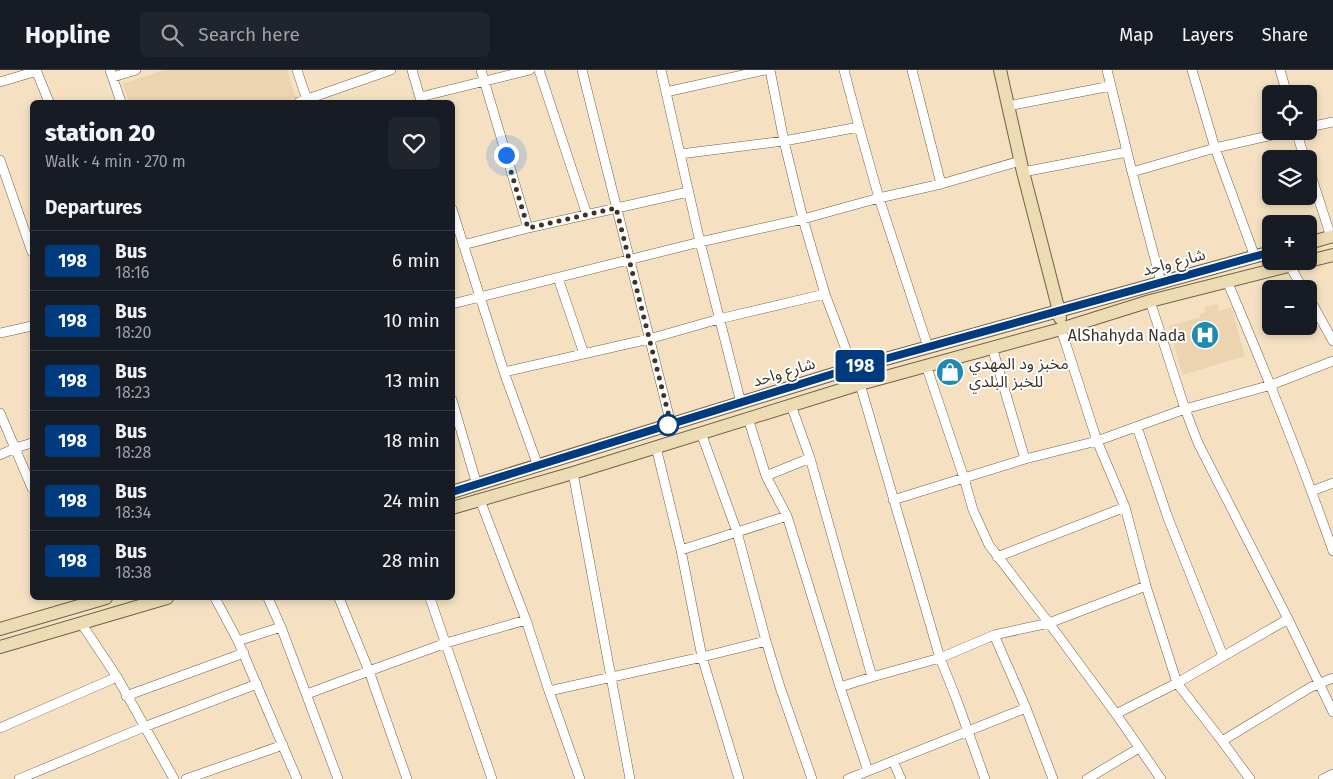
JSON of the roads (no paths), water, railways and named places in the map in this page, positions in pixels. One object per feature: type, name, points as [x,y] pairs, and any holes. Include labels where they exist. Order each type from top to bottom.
[{"type":"street","points":[[120,100],[112,74],[136,70]]},
{"type":"street","points":[[297,70],[303,100]]},
{"type":"street","points":[[306,100],[391,70]]},
{"type":"street","points":[[412,70],[420,100],[530,70]]},
{"type":"street","points":[[482,70],[528,228]]},
{"type":"street","points":[[539,70],[587,215]]},
{"type":"street","points":[[582,70],[671,424]]},
{"type":"street","points":[[661,70],[688,192],[740,403]]},
{"type":"street","points":[[666,92],[765,70]]},
{"type":"street","points":[[770,70],[784,141],[803,219],[825,294],[852,368]]},
{"type":"street","points":[[844,70],[879,198],[928,348]]},
{"type":"street","points":[[912,70],[941,184]]},
{"type":"street","points":[[1000,70],[1021,166],[1059,311],[1061,329],[1096,441],[1125,507],[1146,586],[1177,683],[1250,779]]},
{"type":"street","points":[[1107,70],[1161,282]]},
{"type":"street","points":[[1192,70],[1215,148],[1255,257]]},
{"type":"street","points":[[1280,70],[1284,85]]},
{"type":"street","points":[[0,82],[36,71],[48,100]]},
{"type":"street","points":[[1008,106],[1111,86]]},
{"type":"street","points":[[1317,125],[1333,122]]},
{"type":"street","points":[[680,154],[784,141],[859,127]]},
{"type":"street","points":[[1132,172],[1215,148],[1262,137]]},
{"type":"street","points":[[455,303],[941,184],[1021,166],[1127,152]]},
{"type":"street","points":[[0,160],[30,246]]},
{"type":"street","points":[[463,245],[528,228],[688,192]]},
{"type":"street","points":[[1317,192],[1332,237],[1317,241]]},
{"type":"street","points":[[455,219],[504,372],[538,466]]},
{"type":"street","name":"شارع واحد","points":[[455,491],[852,368],[1262,255]]},
{"type":"street","name":"شارع واحد","points":[[1317,259],[1333,255]]},
{"type":"street","name":"شارع واحد","points":[[455,507],[574,473],[860,384],[1061,329],[1150,301],[1268,270]]},
{"type":"street","points":[[558,278],[584,354]]},
{"type":"street","points":[[1227,281],[1271,385],[1333,551]]},
{"type":"street","points":[[504,372],[649,339],[719,319],[825,294]]},
{"type":"street","points":[[1150,301],[1198,443],[1288,618],[1333,712]]},
{"type":"street","points":[[1317,312],[1333,341]]},
{"type":"street","points":[[0,333],[30,326]]},
{"type":"street","points":[[992,347],[1025,459]]},
{"type":"street","points":[[893,500],[1025,459],[1096,441],[1185,409],[1271,385],[1333,361]]},
{"type":"street","points":[[926,365],[973,510],[989,545],[1116,714],[1161,779]]},
{"type":"street","points":[[860,384],[940,658],[984,779]]},
{"type":"street","points":[[791,405],[810,458],[872,677]]},
{"type":"street","points":[[455,410],[477,485]]},
{"type":"street","points":[[0,414],[30,483]]},
{"type":"street","points":[[748,418],[766,476],[787,516],[868,771]]},
{"type":"street","points":[[1137,427],[1168,518],[1222,656]]},
{"type":"street","points":[[701,433],[737,532],[766,641],[812,779]]},
{"type":"street","points":[[0,455],[30,444]]},
{"type":"street","points":[[656,447],[681,550],[702,657],[737,779]]},
{"type":"street","points":[[766,476],[810,458]]},
{"type":"street","points":[[574,473],[630,779]]},
{"type":"street","points":[[1312,491],[1333,483]]},
{"type":"street","points":[[480,500],[526,620],[580,779]]},
{"type":"street","points":[[997,557],[1125,507]]},
{"type":"street","points":[[681,550],[787,516]]},
{"type":"street","points":[[840,687],[940,658],[994,635],[1049,623],[1146,586]]},
{"type":"street","points":[[0,647],[160,600]]},
{"type":"street","points":[[216,600],[244,653],[298,779]]},
{"type":"street","points":[[269,600],[307,694],[338,779]]},
{"type":"street","points":[[340,600],[369,670],[407,779]]},
{"type":"street","points":[[431,600],[492,779]]},
{"type":"street","points":[[0,628],[82,601]]},
{"type":"street","points":[[1116,714],[1177,683],[1288,618]]},
{"type":"street","points":[[307,694],[446,643],[526,620]]},
{"type":"street","points":[[81,623],[117,677],[174,779]]},
{"type":"street","points":[[238,641],[281,627]]},
{"type":"street","points":[[994,635],[1026,708],[1053,779]]},
{"type":"street","points":[[549,691],[766,641]]},
{"type":"street","points":[[126,696],[244,653]]},
{"type":"street","points":[[0,728],[117,677]]},
{"type":"street","points":[[1222,741],[1311,687],[1333,678]]},
{"type":"street","points":[[19,779],[144,727],[257,684]]},
{"type":"street","points":[[848,779],[1026,708]]},
{"type":"street","points":[[186,779],[283,745]]},
{"type":"street","points":[[1087,779],[1139,748]]},
{"type":"street","points":[[893,761],[901,779]]},
{"type":"street","points":[[1323,779],[1333,774]]},
{"type":"place","name":"AlShahyda Nada","points":[[1205,335]]},
{"type":"place","name":"مخبز ود المهدي للخبز البلدي","points":[[950,372]]}]
